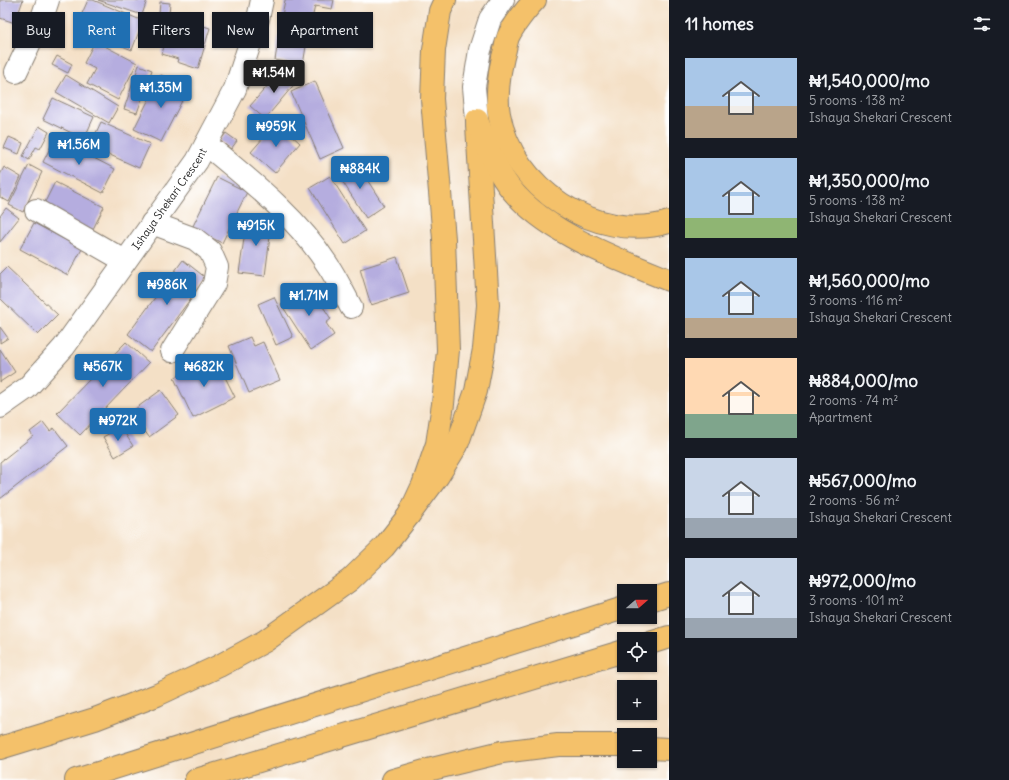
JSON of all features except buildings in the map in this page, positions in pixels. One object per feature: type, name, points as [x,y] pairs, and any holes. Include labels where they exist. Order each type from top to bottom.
[{"type":"main road","points":[[409,515],[423,484],[437,444],[443,404],[448,350],[444,239],[432,99],[434,50],[440,11],[445,0]]},
{"type":"main road","points":[[535,0],[529,6],[508,36],[499,74],[499,114],[509,144],[525,172],[547,193],[570,210],[600,223],[630,227],[658,226],[669,222]]},
{"type":"main road","points":[[0,748],[95,718],[158,696],[220,666],[265,641],[350,580],[384,547],[409,515],[438,476],[457,445],[476,391],[484,349],[488,305],[477,120]]},
{"type":"main road","points":[[477,120],[488,150],[503,179],[523,203],[553,227],[634,266],[669,280]]},
{"type":"main road","points":[[657,598],[669,594]]},
{"type":"main road","points":[[76,780],[617,610]]},
{"type":"main road","points":[[657,641],[669,637]]},
{"type":"main road","points":[[196,780],[617,653]]},
{"type":"main road","points":[[393,780],[502,752],[558,745],[617,745]]},
{"type":"main road","points":[[657,748],[669,749]]},
{"type":"street","points":[[16,72],[43,15],[48,0]]},
{"type":"street","name":"Ishaya Shekari Crescent","points":[[0,407],[27,388],[64,347],[196,161],[235,89],[258,19],[262,0]]},
{"type":"street","points":[[477,120],[474,87],[480,50],[490,19],[502,0]]},
{"type":"street","points":[[206,144],[265,193],[306,235],[327,264],[351,307]]},
{"type":"street","points":[[36,210],[125,261]]},
{"type":"street","points":[[152,223],[195,239],[210,251],[217,267],[214,284],[172,351]]}]
